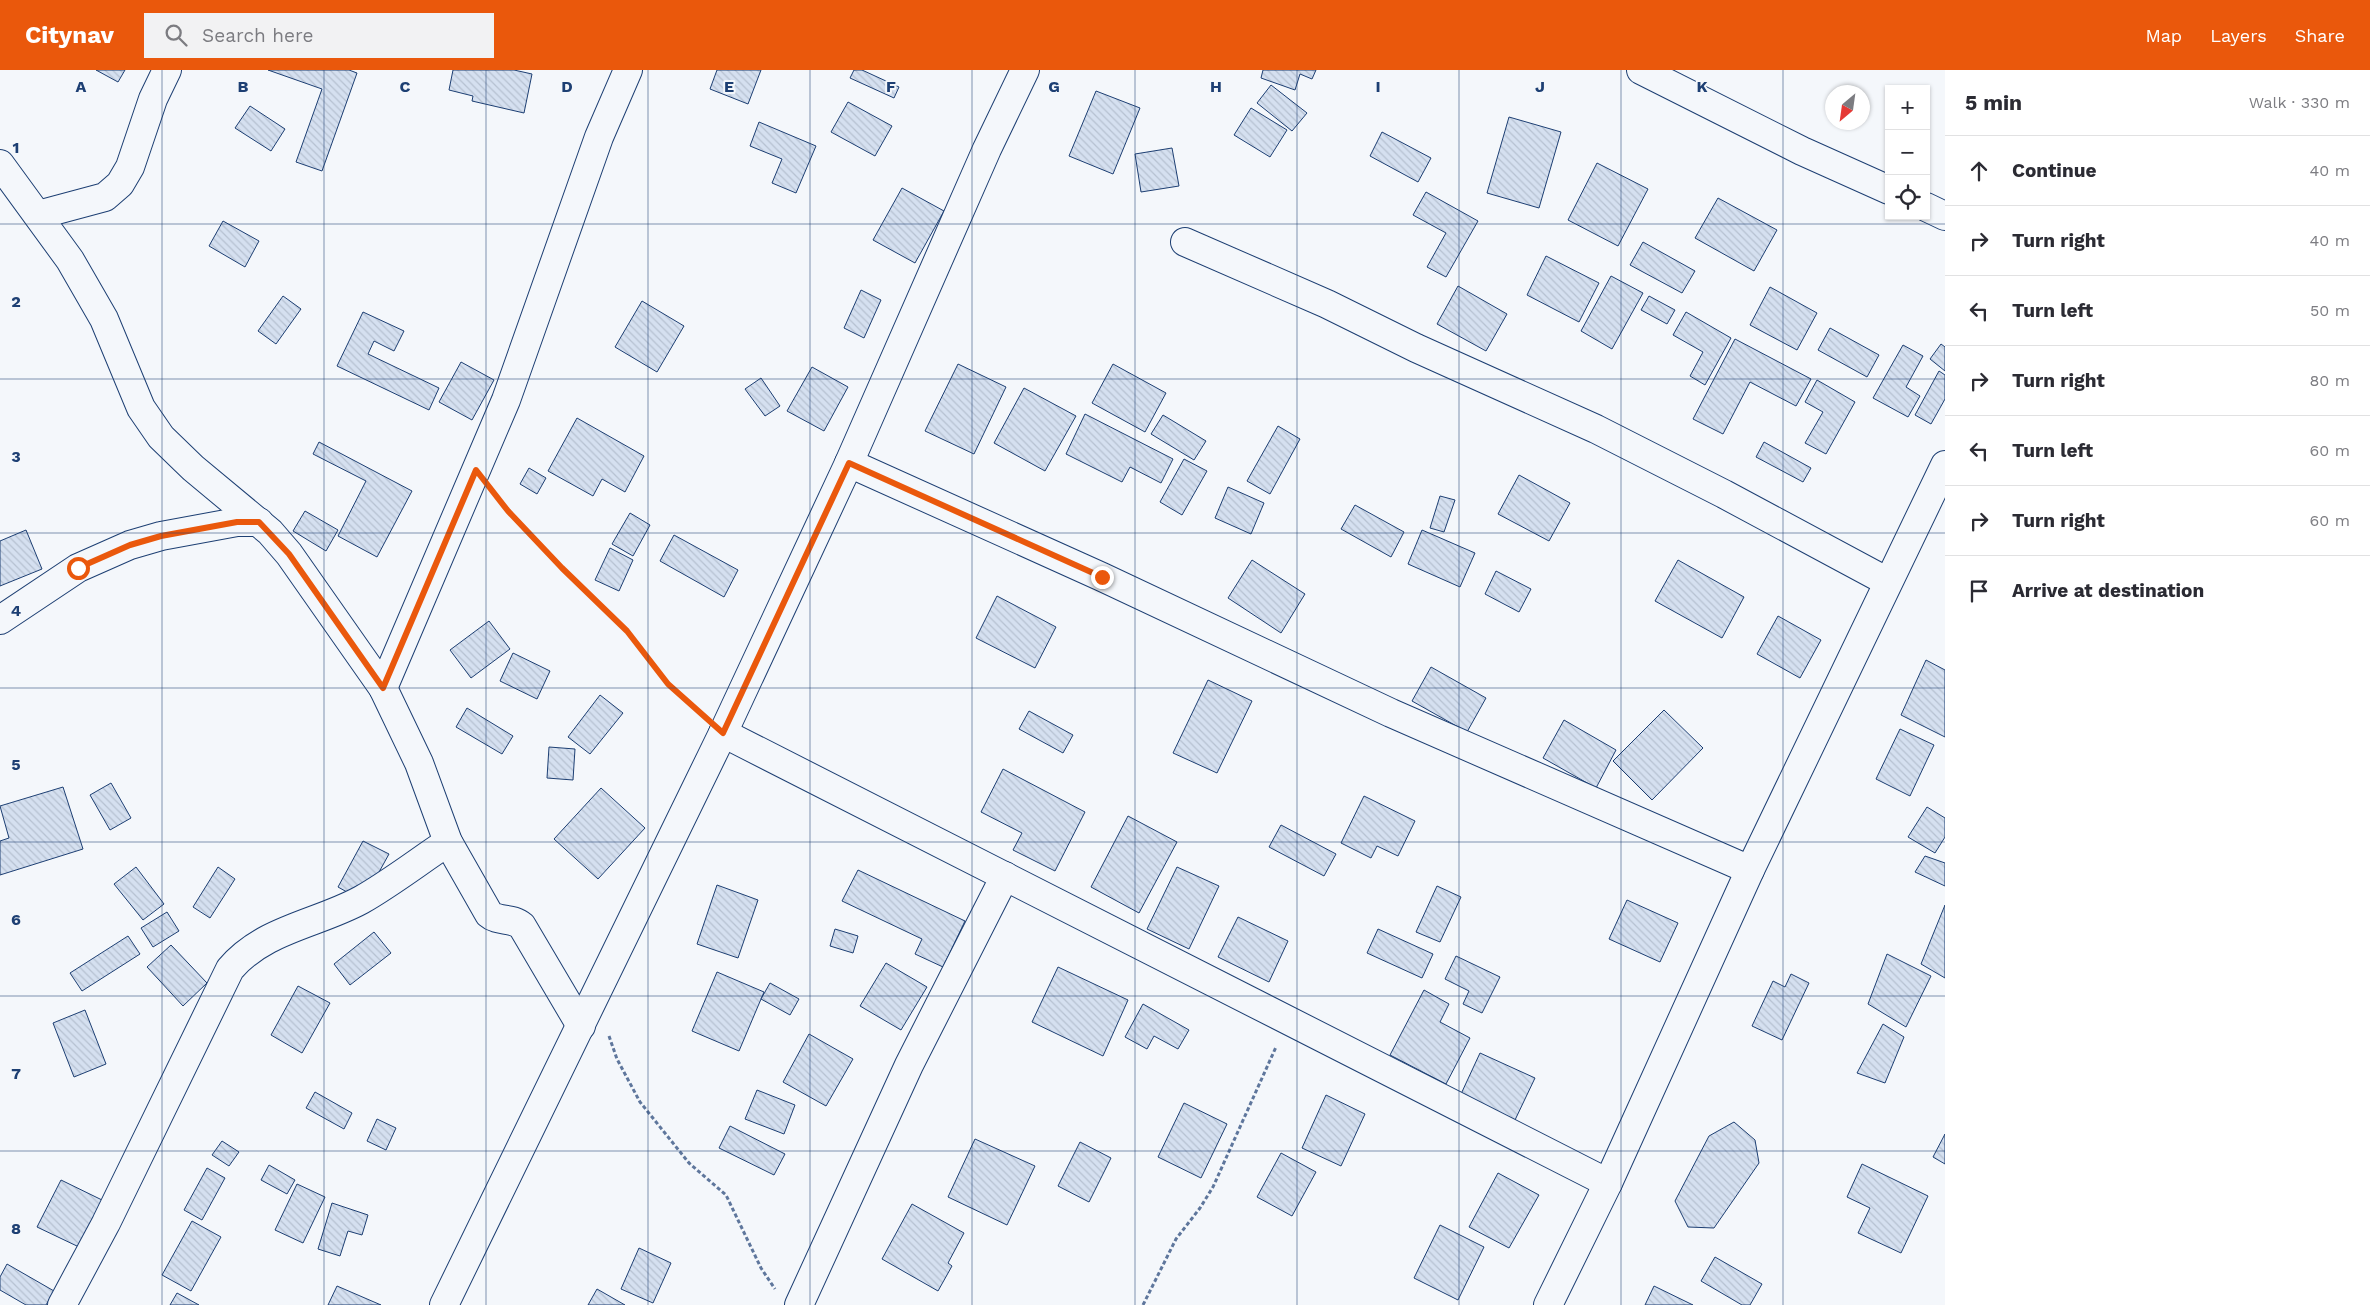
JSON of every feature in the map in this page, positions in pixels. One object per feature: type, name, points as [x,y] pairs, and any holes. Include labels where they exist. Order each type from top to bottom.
[{"type":"street","points":[[38,215],[105,197],[120,184],[130,167],[152,99],[167,70]]},
{"type":"street","points":[[383,688],[525,351],[569,220],[602,130],[628,70]]},
{"type":"street","points":[[444,1305],[596,996],[667,844],[723,733],[849,463],[987,149],[1025,70]]},
{"type":"street","points":[[1641,70],[1802,151],[1885,188]]},
{"type":"street","points":[[0,164],[70,260],[104,319],[141,408],[161,437],[193,468],[259,522],[289,554],[383,688],[419,763],[448,842],[489,914],[492,917],[513,920],[522,926],[581,1026]]},
{"type":"street","points":[[1930,210],[1945,216]]},
{"type":"street","points":[[1185,242],[1326,304],[1416,348],[1596,429],[1724,494],[1888,582]]},
{"type":"street","points":[[849,463],[1102,577],[1391,713],[1750,870]]},
{"type":"street","points":[[1548,1305],[1608,1183],[1750,870],[1945,465]]},
{"type":"street","points":[[0,620],[78,568],[130,545],[161,536],[237,522],[259,522]]},
{"type":"street","points":[[723,733],[1289,1019],[1608,1183]]},
{"type":"street","points":[[62,1305],[106,1223],[230,969],[242,955],[274,934],[361,900],[448,842]]},
{"type":"street","points":[[789,1300],[1005,876]]},
{"type":"path","points":[[476,470],[508,511],[562,568],[627,631],[668,684],[723,733]]},
{"type":"path","points":[[596,996],[617,1059],[640,1102],[689,1163],[726,1195],[761,1268],[789,1300]]},
{"type":"path","points":[[1143,1305],[1176,1239],[1213,1187],[1289,1019]]},
{"type":"building","points":[[96,70],[125,70],[118,82]]},
{"type":"building","points":[[268,70],[349,70],[357,73],[322,171],[296,162],[322,89]]},
{"type":"building","points":[[453,70],[514,70],[532,74],[524,113],[472,101],[473,96],[449,90]]},
{"type":"building","points":[[717,70],[761,70],[748,104],[710,89]]},
{"type":"building","points":[[854,70],[862,70],[899,87],[894,98],[850,78]]},
{"type":"building","points":[[1263,70],[1316,70],[1312,79],[1300,74],[1295,90],[1261,78]]},
{"type":"building","points":[[1271,85],[1307,113],[1292,131],[1257,103]]},
{"type":"building","points":[[1096,91],[1140,108],[1113,174],[1069,156]]},
{"type":"building","points":[[848,102],[892,126],[875,156],[831,132]]},
{"type":"building","points":[[250,106],[285,129],[271,151],[235,128]]},
{"type":"building","points":[[1251,108],[1287,130],[1270,157],[1234,135]]},
{"type":"building","points":[[1509,117],[1561,132],[1539,208],[1487,193]]},
{"type":"building","points":[[759,122],[816,146],[796,193],[772,183],[782,159],[750,146]]},
{"type":"building","points":[[1382,132],[1431,158],[1418,182],[1370,156]]},
{"type":"building","points":[[1172,148],[1179,186],[1141,192],[1135,154]]},
{"type":"building","points":[[1597,163],[1648,189],[1618,246],[1568,220]]},
{"type":"building","points":[[902,188],[944,211],[915,263],[873,240]]},
{"type":"building","points":[[1426,192],[1478,221],[1446,277],[1427,267],[1446,233],[1413,215]]},
{"type":"building","points":[[1718,198],[1777,230],[1754,271],[1695,238]]},
{"type":"building","points":[[223,221],[259,241],[245,267],[209,246]]},
{"type":"building","points":[[1643,242],[1695,271],[1682,293],[1630,265]]},
{"type":"building","points":[[1546,256],[1599,283],[1579,322],[1527,295]]},
{"type":"building","points":[[1611,276],[1643,293],[1612,349],[1581,331]]},
{"type":"building","points":[[1458,286],[1507,314],[1486,351],[1437,324]]},
{"type":"building","points":[[1770,287],[1817,313],[1797,350],[1750,325]]},
{"type":"building","points":[[861,290],[881,300],[864,338],[844,328]]},
{"type":"building","points":[[283,296],[301,309],[276,344],[258,331]]},
{"type":"building","points":[[1649,296],[1675,310],[1667,324],[1641,310]]},
{"type":"building","points":[[642,301],[684,326],[657,372],[615,347]]},
{"type":"building","points":[[363,312],[404,331],[394,351],[374,341],[368,354],[439,388],[429,410],[337,366]]},
{"type":"building","points":[[1686,312],[1731,338],[1705,385],[1690,376],[1703,352],[1673,335]]},
{"type":"building","points":[[1830,328],[1879,355],[1867,377],[1818,350]]},
{"type":"building","points":[[1735,339],[1811,379],[1796,406],[1750,382],[1723,434],[1693,419]]},
{"type":"building","points":[[1941,344],[1945,347],[1945,371],[1930,359]]},
{"type":"building","points":[[1903,345],[1923,356],[1906,387],[1920,396],[1908,417],[1873,398]]},
{"type":"building","points":[[461,362],[494,380],[472,420],[439,402]]},
{"type":"building","points":[[958,364],[1006,387],[974,454],[925,431]]},
{"type":"building","points":[[1113,364],[1166,393],[1145,432],[1092,403]]},
{"type":"building","points":[[812,367],[848,387],[824,431],[787,411]]},
{"type":"building","points":[[1939,371],[1945,375],[1945,399],[1931,424],[1915,415]]},
{"type":"building","points":[[761,378],[780,406],[765,416],[745,389]]},
{"type":"building","points":[[1817,380],[1855,402],[1826,454],[1805,443],[1823,412],[1805,402]]},
{"type":"building","points":[[1024,388],[1076,416],[1045,471],[994,443]]},
{"type":"building","points":[[1085,414],[1173,459],[1161,483],[1130,467],[1122,482],[1066,454]]},
{"type":"building","points":[[1163,415],[1206,441],[1194,460],[1151,434]]},
{"type":"building","points":[[577,418],[644,456],[625,492],[602,479],[593,496],[548,471]]},
{"type":"building","points":[[1278,426],[1300,439],[1270,494],[1247,481]]},
{"type":"building","points":[[319,442],[412,491],[377,557],[338,536],[366,481],[313,454]]},
{"type":"building","points":[[1764,442],[1811,468],[1803,482],[1756,457]]},
{"type":"building","points":[[1184,459],[1207,471],[1182,515],[1160,502]]},
{"type":"building","points":[[529,468],[546,478],[537,494],[520,484]]},
{"type":"building","points":[[1519,475],[1570,503],[1549,541],[1498,514]]},
{"type":"building","points":[[1228,487],[1264,503],[1251,534],[1215,518]]},
{"type":"building","points":[[1440,496],[1455,500],[1444,532],[1430,528]]},
{"type":"building","points":[[1355,505],[1404,532],[1391,557],[1341,529]]},
{"type":"building","points":[[305,511],[338,530],[326,551],[293,531]]},
{"type":"building","points":[[630,513],[650,525],[633,556],[612,544]]},
{"type":"building","points":[[26,530],[42,569],[0,586],[0,541]]},
{"type":"building","points":[[1422,530],[1475,553],[1460,587],[1408,564]]},
{"type":"building","points":[[674,535],[738,570],[724,597],[660,561]]},
{"type":"building","points":[[610,548],[633,560],[619,591],[595,580]]},
{"type":"building","points":[[1252,560],[1305,594],[1281,633],[1228,598]]},
{"type":"building","points":[[1678,560],[1744,597],[1722,638],[1655,601]]},
{"type":"building","points":[[1496,571],[1531,589],[1519,612],[1485,594]]},
{"type":"building","points":[[997,596],[1056,627],[1035,668],[976,638]]},
{"type":"building","points":[[1778,616],[1821,640],[1800,678],[1757,654]]},
{"type":"building","points":[[489,621],[510,649],[471,678],[450,650]]},
{"type":"building","points":[[513,653],[550,671],[537,699],[500,681]]},
{"type":"building","points":[[1926,660],[1945,670],[1945,737],[1901,715]]},
{"type":"building","points":[[1431,667],[1486,698],[1467,732],[1412,701]]},
{"type":"building","points":[[1208,680],[1252,701],[1217,773],[1173,753]]},
{"type":"building","points":[[600,695],[623,713],[590,754],[568,737]]},
{"type":"building","points":[[467,708],[513,736],[502,754],[456,727]]},
{"type":"building","points":[[1664,710],[1703,748],[1652,800],[1613,761]]},
{"type":"building","points":[[1029,711],[1073,735],[1063,753],[1019,729]]},
{"type":"building","points":[[1564,720],[1616,750],[1596,788],[1543,758]]},
{"type":"building","points":[[1900,729],[1934,745],[1910,796],[1876,779]]},
{"type":"building","points":[[549,747],[575,749],[573,780],[547,778]]},
{"type":"building","points":[[1003,769],[1085,812],[1055,871],[1013,850],[1022,833],[981,812]]},
{"type":"building","points":[[111,783],[131,818],[110,830],[90,795]]},
{"type":"building","points":[[63,787],[83,849],[0,875],[0,841],[9,838],[0,806]]},
{"type":"building","points":[[601,788],[645,828],[598,879],[554,839]]},
{"type":"building","points":[[1364,796],[1415,821],[1398,856],[1377,846],[1371,858],[1341,843]]},
{"type":"building","points":[[1927,807],[1945,818],[1945,837],[1935,853],[1908,837]]},
{"type":"building","points":[[1128,816],[1177,842],[1139,913],[1091,887]]},
{"type":"building","points":[[1281,825],[1336,854],[1324,876],[1269,847]]},
{"type":"building","points":[[363,841],[389,854],[363,901],[338,887]]},
{"type":"building","points":[[1925,856],[1945,863],[1945,886],[1915,872]]},
{"type":"building","points":[[136,867],[164,904],[143,920],[114,884]]},
{"type":"building","points":[[218,867],[235,879],[210,918],[193,907]]},
{"type":"building","points":[[1177,867],[1219,886],[1189,949],[1147,929]]},
{"type":"building","points":[[858,870],[965,921],[943,967],[915,954],[922,939],[842,901]]},
{"type":"building","points":[[717,885],[758,900],[738,958],[697,944]]},
{"type":"building","points":[[1437,886],[1461,897],[1440,942],[1416,932]]},
{"type":"building","points":[[1627,900],[1678,923],[1660,962],[1609,939]]},
{"type":"building","points":[[1945,905],[1945,978],[1921,964]]},
{"type":"building","points":[[167,912],[179,931],[153,947],[141,928]]},
{"type":"building","points":[[1238,917],[1288,941],[1269,982],[1218,957]]},
{"type":"building","points":[[835,929],[858,936],[853,953],[830,946]]},
{"type":"building","points":[[1378,929],[1433,954],[1422,978],[1367,953]]},
{"type":"building","points":[[374,932],[391,953],[350,985],[334,964]]},
{"type":"building","points":[[128,936],[140,954],[82,991],[70,973]]},
{"type":"building","points":[[171,945],[207,983],[183,1006],[147,967]]},
{"type":"building","points":[[1887,954],[1931,976],[1906,1027],[1868,1004]]},
{"type":"building","points":[[1456,956],[1500,977],[1482,1013],[1463,1004],[1469,991],[1445,979]]},
{"type":"building","points":[[886,963],[927,987],[901,1030],[860,1006]]},
{"type":"building","points":[[1058,967],[1128,1000],[1103,1056],[1032,1022]]},
{"type":"building","points":[[717,972],[764,992],[739,1051],[692,1031]]},
{"type":"building","points":[[1791,974],[1809,983],[1782,1040],[1752,1026],[1773,981],[1785,987]]},
{"type":"building","points":[[770,983],[799,999],[790,1015],[761,999]]},
{"type":"building","points":[[298,986],[330,1003],[302,1053],[271,1035]]},
{"type":"building","points":[[1424,990],[1449,1004],[1440,1022],[1470,1038],[1446,1084],[1390,1055]]},
{"type":"building","points":[[1143,1004],[1189,1030],[1178,1049],[1154,1036],[1147,1049],[1125,1037]]},
{"type":"building","points":[[85,1010],[106,1064],[74,1077],[53,1023]]},
{"type":"building","points":[[1883,1024],[1904,1037],[1885,1083],[1857,1073]]},
{"type":"building","points":[[809,1034],[853,1059],[826,1106],[783,1082]]},
{"type":"building","points":[[1480,1053],[1535,1078],[1515,1120],[1461,1094]]},
{"type":"building","points":[[757,1090],[795,1105],[784,1134],[745,1119]]},
{"type":"building","points":[[315,1092],[352,1113],[344,1129],[306,1108]]},
{"type":"building","points":[[1326,1095],[1365,1114],[1341,1166],[1302,1148]]},
{"type":"building","points":[[1184,1103],[1227,1124],[1201,1178],[1158,1157]]},
{"type":"building","points":[[377,1119],[396,1128],[386,1150],[367,1141]]},
{"type":"building","points":[[1734,1122],[1755,1140],[1759,1163],[1714,1228],[1688,1227],[1675,1201],[1709,1136]]},
{"type":"building","points":[[730,1126],[785,1154],[774,1175],[719,1148]]},
{"type":"building","points":[[1945,1134],[1945,1164],[1933,1157]]},
{"type":"building","points":[[975,1139],[1035,1166],[1007,1225],[948,1197]]},
{"type":"building","points":[[222,1141],[239,1152],[229,1166],[212,1155]]},
{"type":"building","points":[[1080,1142],[1111,1158],[1089,1202],[1058,1186]]},
{"type":"building","points":[[1281,1153],[1316,1172],[1292,1216],[1257,1197]]},
{"type":"building","points":[[1862,1164],[1928,1196],[1901,1253],[1858,1233],[1870,1208],[1847,1197]]},
{"type":"building","points":[[269,1165],[295,1180],[287,1194],[261,1180]]},
{"type":"building","points":[[207,1168],[225,1178],[202,1220],[184,1210]]},
{"type":"building","points":[[1498,1173],[1539,1195],[1509,1248],[1469,1227]]},
{"type":"building","points":[[61,1180],[102,1200],[79,1247],[37,1227]]},
{"type":"building","points":[[297,1184],[325,1197],[303,1243],[275,1230]]},
{"type":"building","points":[[332,1203],[368,1215],[362,1235],[348,1231],[340,1256],[318,1249]]},
{"type":"building","points":[[912,1204],[964,1233],[948,1263],[952,1266],[938,1291],[882,1259]]},
{"type":"building","points":[[192,1221],[221,1237],[191,1291],[162,1275]]},
{"type":"building","points":[[1440,1225],[1484,1247],[1458,1300],[1414,1278]]},
{"type":"building","points":[[639,1248],[671,1263],[653,1303],[621,1289]]},
{"type":"building","points":[[1715,1257],[1762,1284],[1750,1305],[1742,1305],[1701,1281]]},
{"type":"building","points":[[7,1264],[54,1291],[46,1305],[26,1305],[0,1290],[0,1277]]},
{"type":"building","points":[[337,1286],[381,1305],[328,1305]]},
{"type":"building","points":[[1654,1286],[1693,1305],[1645,1305]]},
{"type":"building","points":[[597,1289],[625,1305],[588,1305]]},
{"type":"building","points":[[177,1293],[199,1305],[170,1305]]},
{"type":"route","points":[[78,568],[130,545],[161,536],[237,522],[259,522],[289,554],[383,688],[476,470],[508,511],[562,568],[627,631],[668,684],[723,733],[849,463],[1102,577]]}]
